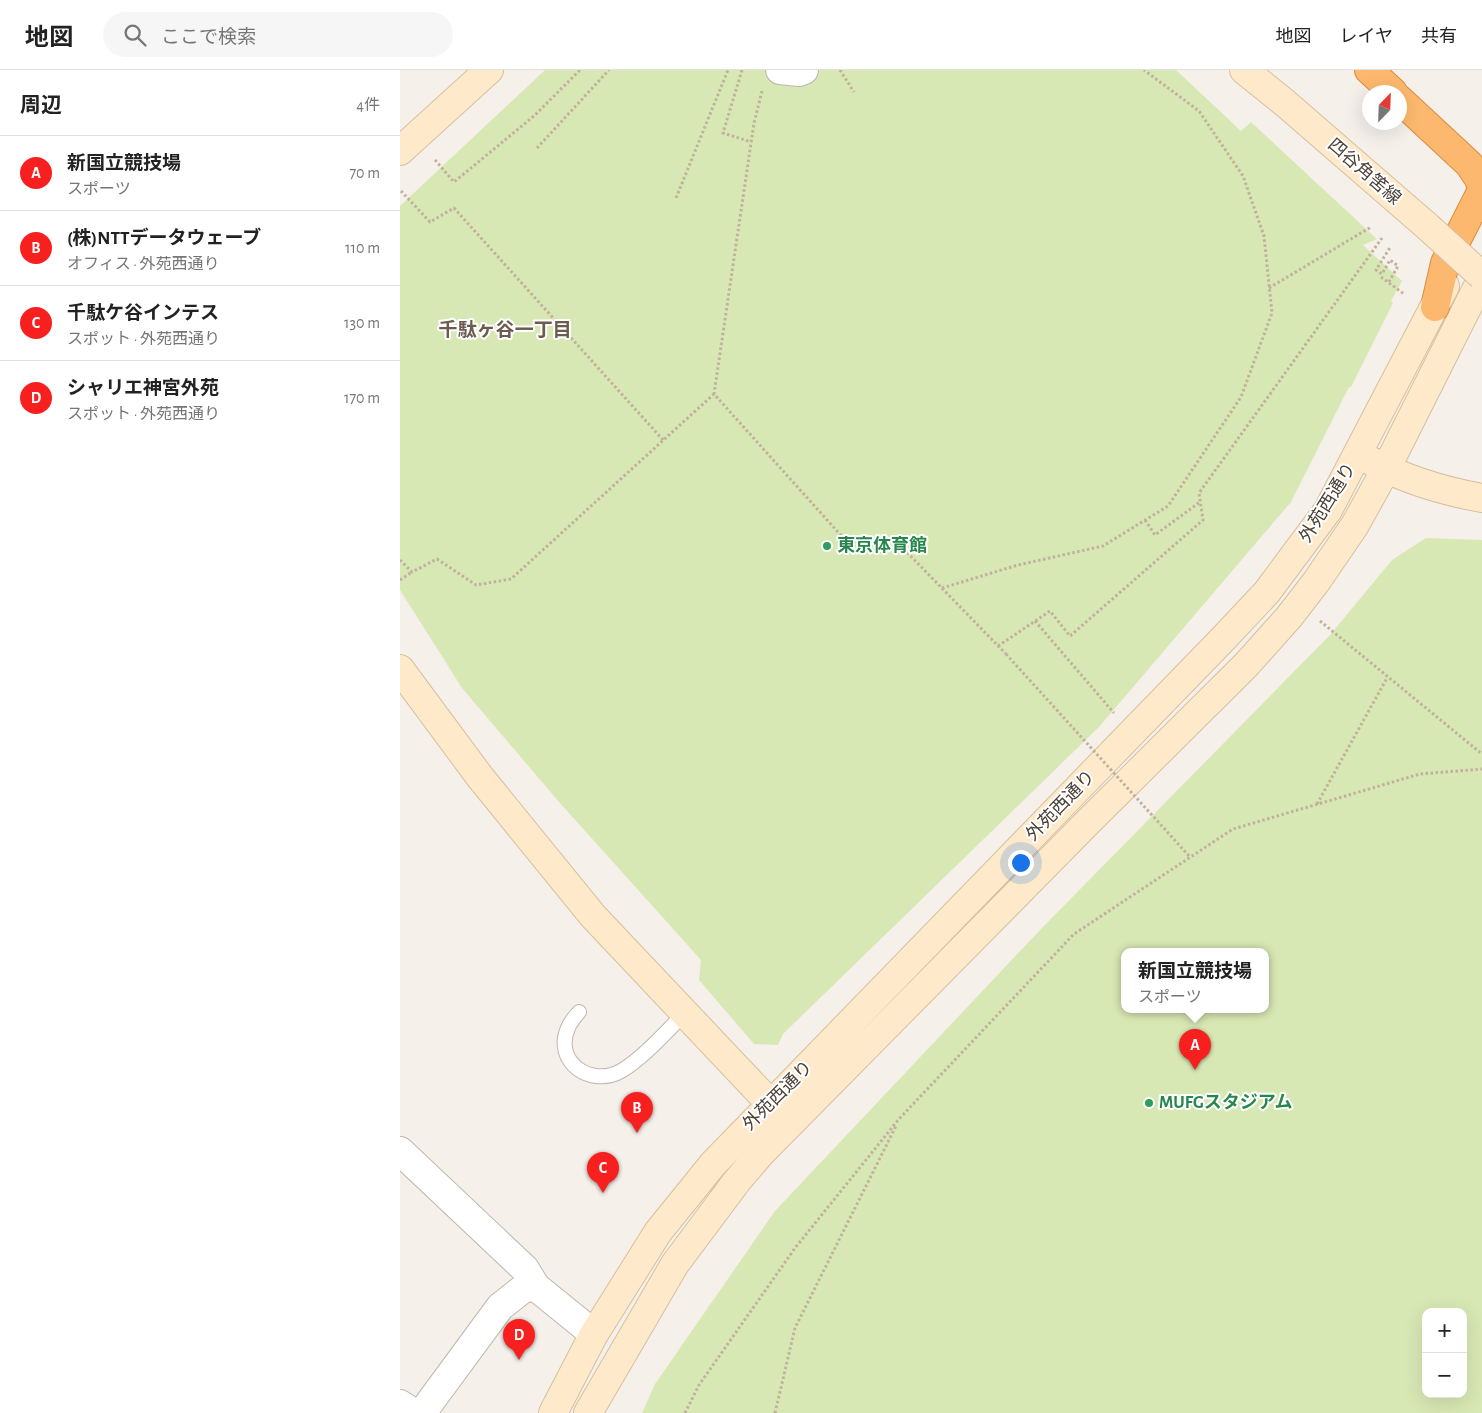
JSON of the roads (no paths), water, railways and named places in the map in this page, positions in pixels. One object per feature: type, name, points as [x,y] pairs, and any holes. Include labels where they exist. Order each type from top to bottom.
[{"type":"highway","points":[[1368,70],[1385,85]]},
{"type":"highway","points":[[1407,105],[1475,168],[1482,190],[1446,264],[1435,307]]},
{"type":"main road","points":[[400,150],[489,70]]},
{"type":"main road","name":"四谷角筈線","points":[[1244,70],[1285,102],[1428,227],[1482,277]]},
{"type":"main road","name":"外苑西通り","points":[[553,1413],[594,1334],[658,1232],[713,1164],[1267,592],[1328,510],[1435,307],[1482,210]]},
{"type":"main road","name":"外苑西通り","points":[[588,1413],[675,1264],[737,1181],[789,1124],[1246,665],[1289,617],[1316,582],[1355,525],[1386,469],[1482,277]]},
{"type":"main road","points":[[1358,455],[1423,484],[1457,494],[1482,498]]},
{"type":"main road","points":[[400,669],[480,777],[593,916],[789,1124]]},
{"type":"street","points":[[772,79],[804,70]]},
{"type":"street","points":[[400,1152],[525,1269],[536,1287],[594,1334]]},
{"type":"street","points":[[422,1413],[500,1307],[524,1288],[536,1287]]},
{"type":"street","points":[[400,1404],[414,1413]]},
{"type":"lane","points":[[579,1012],[568,1027],[565,1035],[565,1046],[568,1055],[579,1070],[598,1077],[621,1071],[684,1014]]},
{"type":"place","name":"東京体育館","points":[[827,546]]},
{"type":"place","name":"新国立競技場","points":[[1195,1070]]},
{"type":"place","name":"MUFGスタジアム","points":[[1149,1103]]},
{"type":"place","name":"(株)NTTデータウェーブ","points":[[637,1133]]},
{"type":"place","name":"千駄ケ谷インテス","points":[[603,1193]]},
{"type":"place","name":"シャリエ神宮外苑","points":[[519,1360]]},
{"type":"district","name":"千駄ヶ谷一丁目","points":[[505,330]]}]
